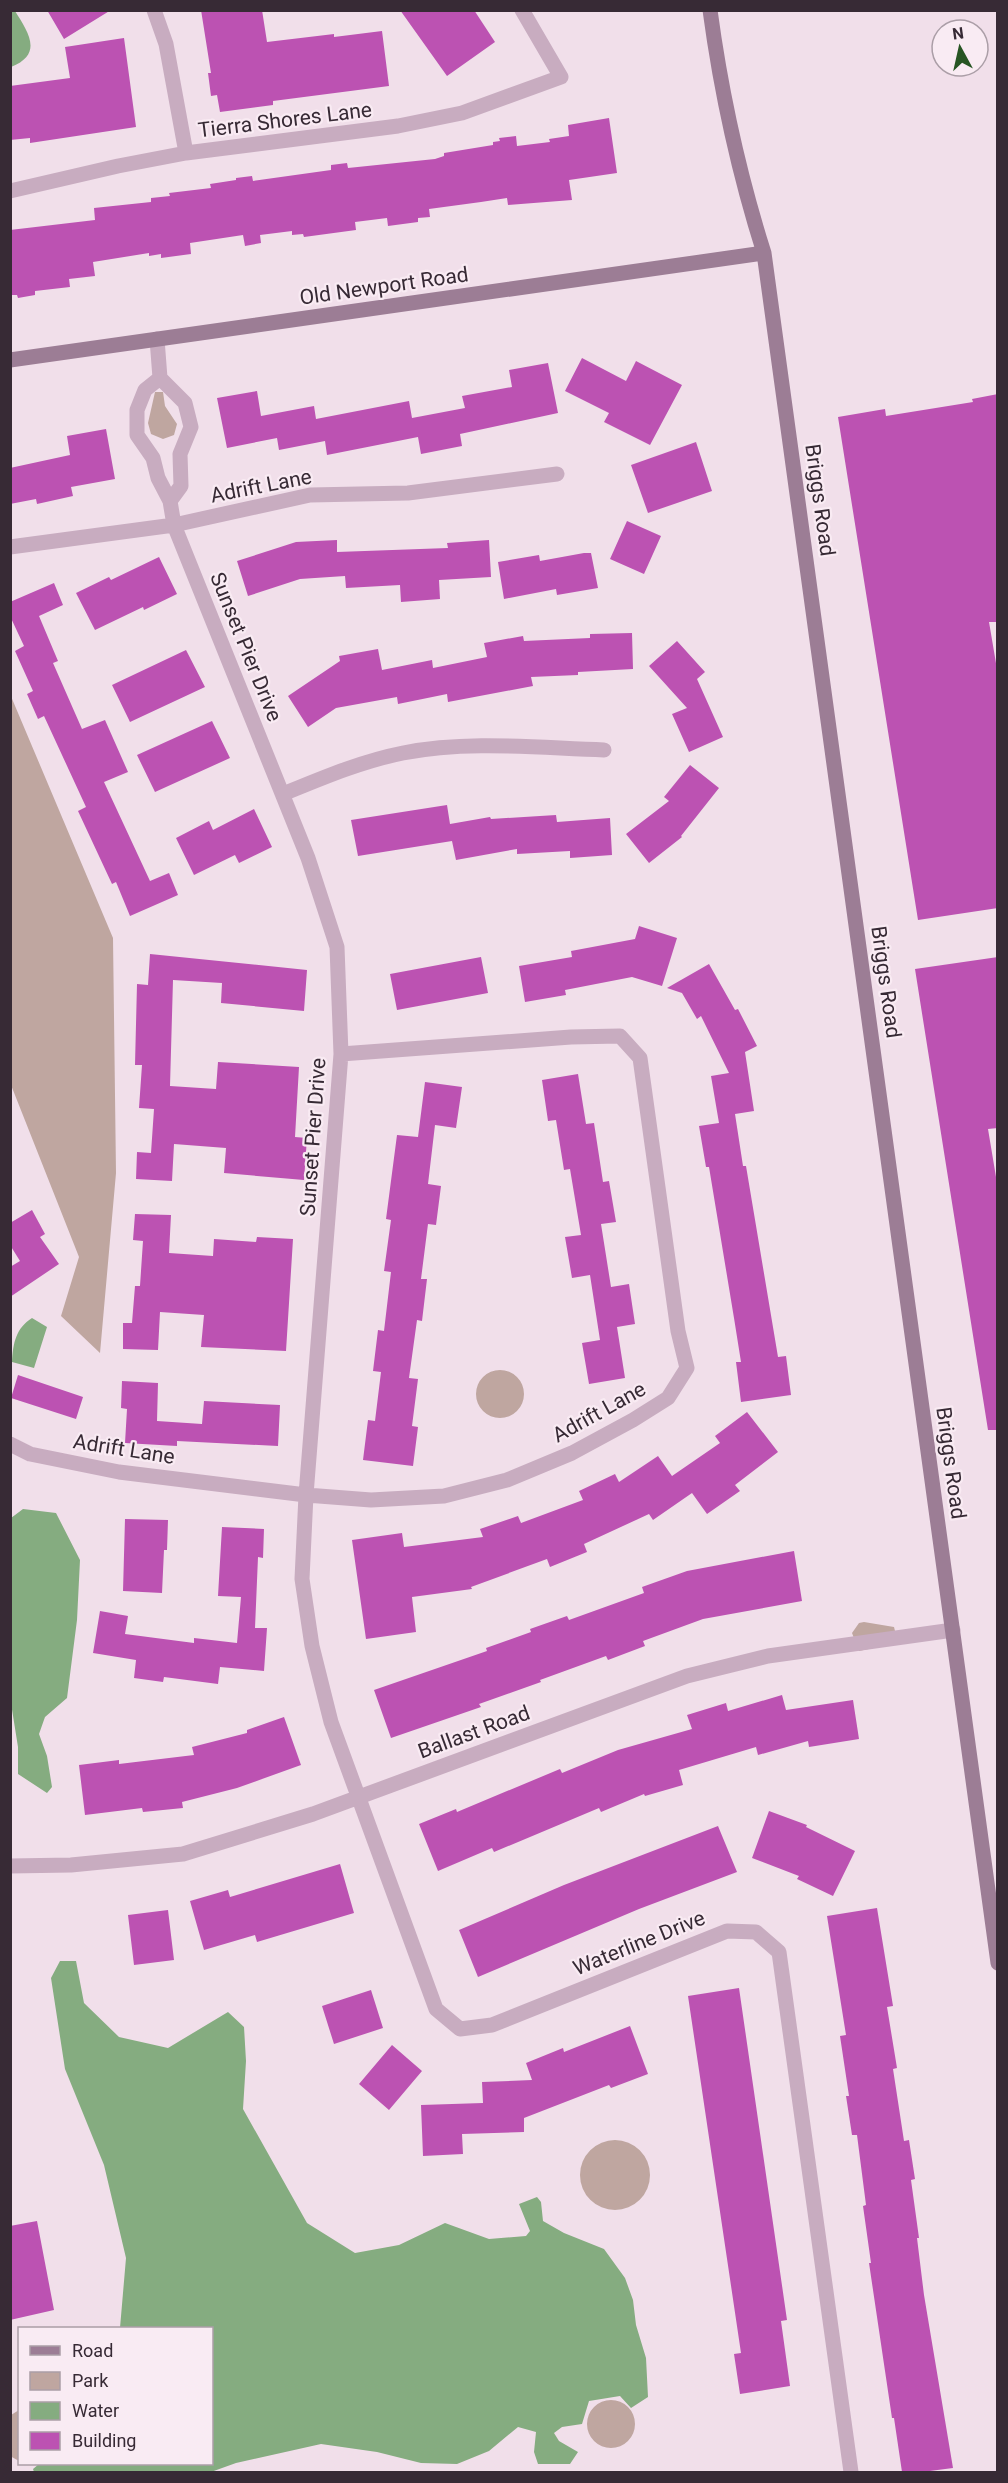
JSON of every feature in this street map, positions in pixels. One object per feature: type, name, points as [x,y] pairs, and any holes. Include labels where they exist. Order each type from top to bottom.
[{"type":"main road","name":"Briggs Road","points":[[710,10],[716,58],[748,202],[764,253],[998,1963]]},
{"type":"main road","name":"Old Newport Road","points":[[10,360],[764,253]]},
{"type":"street","points":[[154,10],[166,44],[186,153]]},
{"type":"street","name":"Tierra Shores Lane","points":[[10,191],[186,153],[398,126],[462,113],[561,77],[522,10]]},
{"type":"street","points":[[157,339],[160,378],[185,403],[191,428],[180,454],[181,486],[170,501]]},
{"type":"street","points":[[160,378],[145,390],[137,410],[137,435],[153,458],[180,454]]},
{"type":"street","name":"Sunset Pier Drive","points":[[153,458],[158,478],[170,501],[174,525],[308,858],[337,947],[341,1054],[306,1496],[302,1580],[312,1646],[331,1722],[359,1797]]},
{"type":"street","name":"Adrift Lane","points":[[10,547],[174,525],[310,495],[408,494],[557,474]]},
{"type":"street","points":[[283,794],[337,772],[403,753],[475,745],[604,750]]},
{"type":"street","name":"Adrift Lane","points":[[10,1444],[30,1454],[119,1472],[306,1496],[371,1500],[444,1496],[507,1480],[572,1453],[668,1398],[687,1368],[678,1331],[640,1058],[620,1036],[571,1037],[341,1054]]},
{"type":"street","name":"Ballast Road","points":[[10,1866],[71,1865],[183,1854],[260,1832],[687,1676],[768,1656],[953,1630]]},
{"type":"street","name":"Waterline Drive","points":[[359,1797],[436,2009],[460,2029],[492,2025],[727,1931],[756,1932],[779,1952],[851,2472]]},
{"type":"green space","points":[[155,392],[163,392],[165,406],[177,424],[174,435],[163,439],[151,434],[148,423]]},
{"type":"green space","points":[[10,694],[113,938],[116,1173],[100,1353],[61,1316],[79,1257],[11,1085]]},
{"type":"green space","points":[[495,1370],[505,1370],[517,1377],[524,1389],[524,1399],[517,1411],[505,1418],[495,1418],[480,1407],[476,1399],[476,1389],[487,1374]]},
{"type":"green space","points":[[859,1623],[894,1627],[898,1643],[859,1651],[852,1633]]},
{"type":"green space","points":[[608,2140],[622,2140],[635,2145],[645,2155],[650,2175],[645,2195],[635,2205],[622,2210],[608,2210],[595,2205],[585,2195],[580,2182],[580,2168],[585,2155],[595,2145]]},
{"type":"green space","points":[[611,2400],[628,2407],[635,2424],[628,2441],[611,2448],[594,2441],[587,2424],[594,2407]]},
{"type":"green space","points":[[18,2411],[18,2460],[10,2456],[11,2415]]},
{"type":"water","points":[[10,11],[15,11],[30,42],[27,56],[11,67]]},
{"type":"water","points":[[32,1318],[47,1327],[34,1368],[12,1362],[16,1337],[22,1326]]},
{"type":"water","points":[[23,1509],[56,1513],[80,1560],[77,1620],[67,1698],[45,1717],[39,1734],[47,1756],[52,1787],[47,1793],[18,1774],[18,1747],[10,1697],[11,1518]]},
{"type":"water","points":[[60,1961],[76,1961],[84,2003],[119,2037],[168,2048],[228,2012],[244,2027],[246,2061],[243,2109],[307,2223],[355,2253],[399,2245],[445,2223],[489,2239],[526,2236],[530,2231],[519,2204],[537,2197],[541,2202],[543,2221],[564,2233],[604,2249],[625,2278],[633,2300],[636,2325],[646,2358],[648,2397],[631,2408],[620,2396],[589,2401],[582,2424],[562,2427],[554,2433],[559,2441],[578,2452],[570,2464],[538,2464],[534,2452],[536,2432],[518,2427],[489,2451],[457,2464],[421,2463],[377,2452],[321,2444],[236,2463],[211,2472],[34,2472],[33,2469],[38,2465],[213,2465],[213,2327],[120,2327],[126,2258],[104,2165],[65,2069],[51,1978]]},
{"type":"building","points":[[47,10],[111,10],[64,39]]},
{"type":"building","points":[[201,10],[262,10],[267,42],[382,31],[389,86],[273,101],[273,105],[220,112],[217,95],[211,96],[208,73],[211,73]]},
{"type":"building","points":[[400,10],[474,10],[495,42],[447,76]]},
{"type":"building","points":[[124,38],[136,127],[30,143],[30,138],[10,140],[10,86],[70,78],[65,47]]},
{"type":"building","points":[[609,118],[617,173],[569,180],[572,200],[508,205],[507,198],[429,209],[430,217],[418,218],[418,222],[388,226],[387,218],[355,222],[356,230],[304,237],[303,234],[292,235],[292,231],[260,235],[261,243],[245,246],[243,235],[190,243],[191,254],[161,258],[161,254],[149,256],[149,253],[93,262],[95,276],[69,279],[70,287],[35,291],[35,295],[18,298],[17,295],[10,295],[10,230],[95,220],[94,208],[151,202],[151,198],[170,196],[169,193],[211,188],[210,184],[236,180],[236,178],[252,176],[253,181],[331,170],[331,165],[347,163],[348,168],[435,159],[444,156],[444,153],[493,145],[493,142],[500,141],[499,138],[516,136],[517,146],[550,142],[549,139],[569,136],[568,125]]},
{"type":"building","points":[[582,358],[626,381],[636,361],[682,385],[650,445],[604,422],[609,413],[565,391]]},
{"type":"building","points":[[548,363],[558,413],[460,434],[462,446],[421,454],[418,437],[327,455],[325,441],[279,450],[277,438],[227,448],[217,398],[257,391],[261,416],[314,406],[316,419],[409,401],[412,418],[465,408],[462,396],[512,387],[509,370]]},
{"type":"building","points":[[998,394],[998,622],[989,622],[998,675],[998,908],[918,920],[838,417],[885,409],[886,416],[973,402],[972,399]]},
{"type":"building","points":[[106,429],[115,479],[71,487],[73,496],[37,504],[36,499],[10,504],[10,468],[70,455],[67,436]]},
{"type":"building","points":[[696,442],[712,491],[648,513],[631,465]]},
{"type":"building","points":[[627,521],[661,536],[644,574],[610,559]]},
{"type":"building","points":[[337,540],[337,552],[448,548],[447,543],[489,540],[491,577],[439,580],[440,599],[401,602],[400,585],[346,588],[345,576],[300,579],[248,596],[237,561],[296,542]]},
{"type":"building","points":[[591,553],[598,588],[557,595],[556,589],[504,599],[498,562],[539,555],[540,561]]},
{"type":"building","points":[[159,557],[177,594],[95,630],[76,593],[109,577],[111,580]]},
{"type":"building","points":[[54,583],[63,605],[39,616],[58,661],[53,663],[82,729],[105,720],[128,772],[104,782],[150,881],[169,873],[178,895],[130,916],[116,882],[112,884],[78,811],[86,807],[44,716],[38,719],[27,694],[33,691],[15,651],[24,646],[10,616],[10,602]]},
{"type":"building","points":[[632,633],[633,669],[531,677],[533,686],[448,702],[447,694],[398,704],[397,697],[336,708],[308,727],[288,696],[340,661],[339,656],[378,649],[382,670],[432,660],[433,668],[487,657],[484,643],[523,636],[524,641],[590,638],[590,634]]},
{"type":"building","points":[[677,641],[705,672],[697,679],[723,737],[689,752],[672,714],[687,708],[649,666]]},
{"type":"building","points":[[186,650],[205,687],[130,722],[112,685]]},
{"type":"building","points":[[212,721],[230,758],[155,792],[137,755]]},
{"type":"building","points":[[690,765],[719,788],[682,837],[649,863],[626,834],[669,801],[664,797]]},
{"type":"building","points":[[447,805],[450,824],[490,817],[491,819],[556,815],[557,822],[610,818],[612,855],[570,858],[570,851],[517,854],[517,849],[456,860],[452,841],[358,856],[351,820]]},
{"type":"building","points":[[254,809],[272,847],[239,863],[235,855],[194,875],[176,838],[209,821],[213,830]]},
{"type":"building","points":[[639,926],[677,938],[662,986],[632,977],[565,990],[566,995],[525,1002],[519,966],[572,957],[571,951],[635,939]]},
{"type":"building","points":[[150,954],[307,970],[304,1011],[221,1003],[222,983],[173,980],[170,1086],[216,1089],[218,1062],[299,1067],[295,1137],[307,1138],[304,1180],[224,1173],[226,1148],[174,1144],[172,1181],[136,1179],[137,1152],[151,1153],[154,1109],[139,1108],[142,1065],[135,1065],[137,984],[148,985]]},
{"type":"building","points":[[481,957],[488,993],[397,1010],[390,974]]},
{"type":"building","points":[[998,957],[998,1128],[988,1129],[998,1189],[998,1430],[988,1430],[915,969]]},
{"type":"building","points":[[709,964],[735,1010],[738,1009],[757,1046],[745,1052],[754,1111],[735,1114],[778,1357],[786,1356],[791,1395],[741,1402],[736,1362],[741,1362],[709,1167],[706,1167],[699,1126],[719,1123],[711,1076],[729,1073],[701,1016],[697,1019],[682,993],[667,988]]},
{"type":"building","points":[[578,1074],[586,1124],[594,1123],[603,1182],[609,1181],[616,1222],[601,1224],[611,1287],[629,1284],[635,1324],[617,1327],[625,1378],[589,1384],[582,1343],[600,1340],[590,1275],[572,1278],[565,1237],[581,1235],[570,1169],[564,1170],[556,1120],[548,1121],[542,1080]]},
{"type":"building","points":[[425,1082],[462,1087],[456,1128],[435,1125],[428,1184],[441,1186],[436,1225],[428,1224],[421,1279],[427,1279],[422,1321],[417,1320],[409,1378],[418,1379],[412,1426],[418,1427],[413,1466],[363,1460],[368,1420],[375,1421],[381,1372],[373,1371],[378,1330],[384,1331],[391,1272],[384,1271],[391,1220],[386,1219],[397,1135],[418,1137]]},
{"type":"building","points":[[32,1210],[45,1234],[40,1237],[59,1264],[10,1297],[10,1267],[20,1261],[10,1245],[10,1223]]},
{"type":"building","points":[[135,1214],[171,1215],[169,1253],[213,1256],[214,1239],[256,1242],[257,1237],[293,1239],[286,1351],[201,1347],[204,1315],[160,1312],[158,1350],[123,1349],[123,1323],[132,1323],[135,1286],[140,1286],[143,1241],[133,1240]]},
{"type":"building","points":[[18,1375],[83,1397],[76,1419],[11,1398]]},
{"type":"building","points":[[122,1381],[158,1383],[157,1421],[202,1424],[204,1401],[280,1405],[278,1446],[177,1441],[177,1446],[125,1443],[127,1409],[121,1408]]},
{"type":"building","points":[[747,1412],[778,1452],[735,1485],[740,1491],[707,1514],[692,1493],[653,1520],[649,1514],[584,1544],[587,1552],[550,1567],[547,1559],[471,1587],[472,1589],[412,1597],[416,1632],[366,1639],[352,1540],[402,1533],[404,1547],[483,1537],[480,1529],[518,1516],[521,1523],[583,1500],[579,1491],[615,1474],[619,1482],[658,1456],[672,1476],[720,1443],[715,1436]]},
{"type":"building","points":[[125,1519],[168,1520],[162,1593],[123,1591]]},
{"type":"building","points":[[222,1527],[264,1529],[263,1558],[258,1557],[255,1628],[267,1628],[264,1671],[220,1667],[218,1684],[164,1677],[163,1682],[134,1678],[136,1660],[93,1653],[100,1611],[128,1616],[125,1634],[194,1643],[194,1638],[237,1643],[241,1597],[218,1596]]},
{"type":"building","points":[[794,1551],[802,1601],[703,1619],[643,1641],[645,1646],[608,1660],[606,1656],[479,1704],[481,1707],[391,1738],[374,1690],[487,1651],[486,1648],[531,1632],[530,1629],[567,1616],[569,1620],[644,1593],[642,1587],[687,1571]]},
{"type":"building","points":[[782,1695],[786,1710],[853,1700],[859,1739],[809,1747],[808,1741],[758,1755],[756,1747],[679,1770],[683,1785],[645,1796],[644,1794],[601,1812],[599,1808],[494,1852],[492,1848],[438,1871],[419,1824],[456,1809],[457,1812],[560,1769],[562,1773],[618,1750],[692,1729],[687,1715],[726,1703],[728,1711]]},
{"type":"building","points":[[284,1717],[301,1765],[237,1788],[182,1802],[183,1808],[143,1812],[142,1808],[85,1815],[79,1765],[119,1760],[119,1764],[194,1755],[192,1747],[247,1733],[247,1730]]},
{"type":"building","points":[[769,1811],[807,1825],[806,1827],[855,1851],[833,1896],[797,1879],[799,1876],[752,1858]]},
{"type":"building","points":[[718,1826],[737,1872],[639,1909],[478,1977],[459,1930],[564,1885]]},
{"type":"building","points":[[340,1864],[354,1913],[257,1942],[255,1935],[204,1950],[190,1901],[228,1890],[230,1897]]},
{"type":"building","points":[[877,1908],[893,2006],[887,2007],[897,2068],[893,2069],[904,2141],[909,2140],[915,2179],[911,2180],[924,2295],[953,2468],[922,2472],[902,2472],[894,2418],[892,2418],[869,2263],[871,2263],[863,2206],[866,2205],[857,2135],[852,2135],[846,2096],[849,2096],[840,2036],[846,2035],[827,1916]]},
{"type":"building","points":[[168,1910],[174,1960],[134,1965],[128,1915]]},
{"type":"building","points":[[739,1988],[787,2320],[781,2321],[790,2386],[740,2394],[734,2354],[741,2353],[688,1996]]},
{"type":"building","points":[[371,1990],[383,2028],[334,2044],[322,2006]]},
{"type":"building","points":[[630,2026],[648,2074],[611,2088],[609,2085],[524,2118],[524,2132],[462,2134],[463,2154],[423,2156],[421,2105],[483,2103],[482,2082],[532,2080],[526,2063],[563,2048],[564,2052]]},
{"type":"building","points":[[392,2045],[422,2071],[389,2110],[359,2084]]},
{"type":"building","points":[[37,2221],[54,2310],[10,2320],[10,2226]]}]
